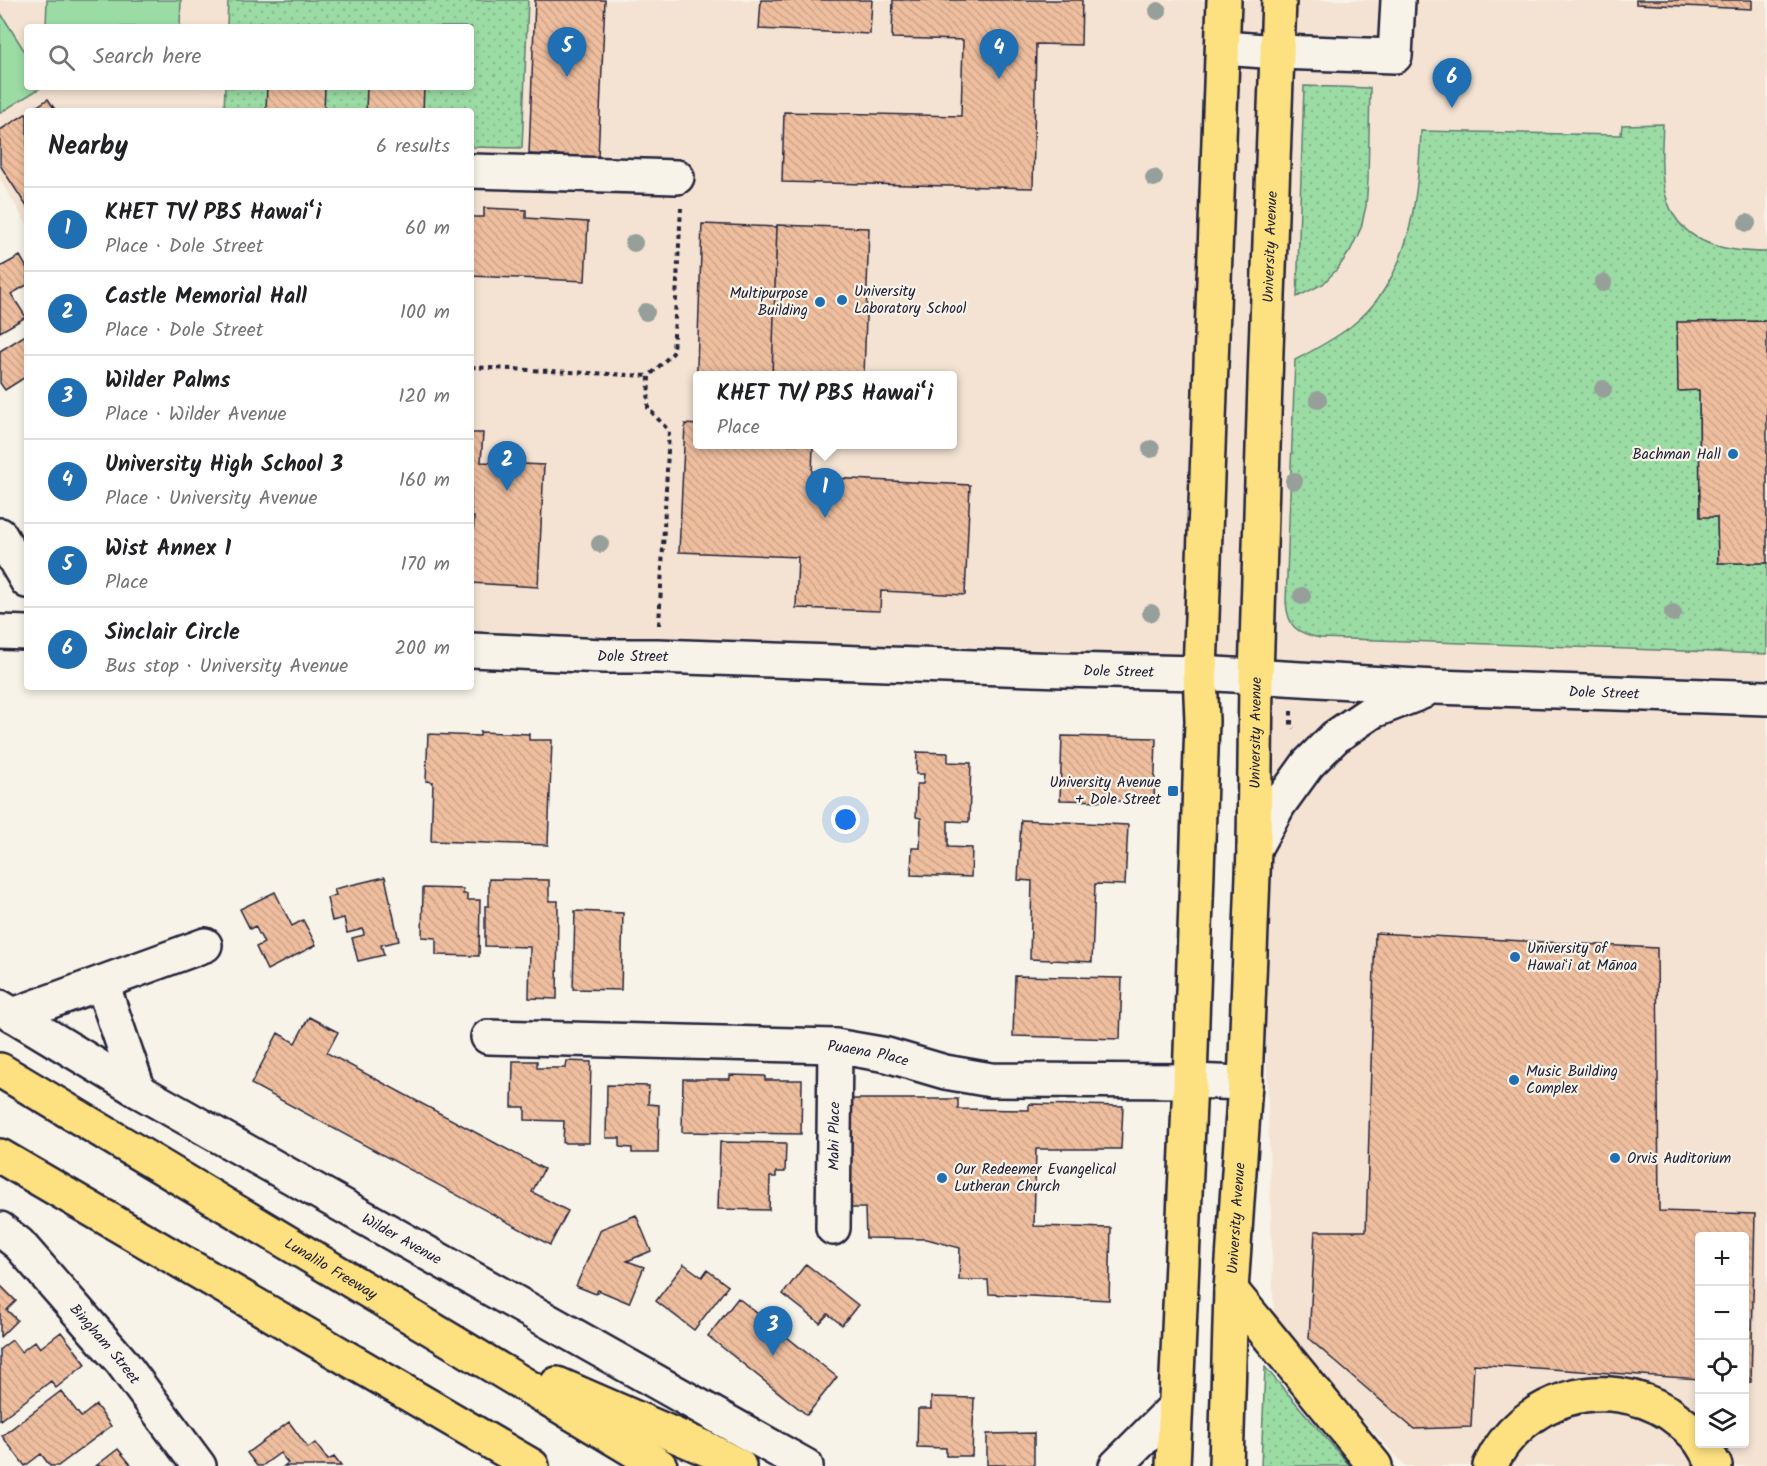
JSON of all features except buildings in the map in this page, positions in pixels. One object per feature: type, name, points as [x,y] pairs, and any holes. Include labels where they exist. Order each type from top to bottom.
[{"type":"main road","points":[[1173,1466],[1190,1081],[1202,721],[1200,673],[1224,0]]},
{"type":"main road","name":"University Avenue","points":[[1226,1466],[1231,1290],[1245,1083],[1254,849],[1256,677],[1265,362],[1280,0]]},
{"type":"main road","name":"Lunalilo Freeway","points":[[0,1071],[660,1466]]},
{"type":"main road","points":[[0,1156],[532,1466]]},
{"type":"main road","points":[[1231,1290],[1375,1466]]},
{"type":"main road","points":[[434,1330],[709,1450],[739,1466]]},
{"type":"main road","points":[[1490,1466],[1496,1452],[1526,1419],[1545,1407],[1589,1394],[1613,1394],[1636,1398],[1678,1419],[1695,1434]]},
{"type":"main road","points":[[1704,1448],[1715,1466]]},
{"type":"street","points":[[1223,48],[1395,56],[1398,0]]},
{"type":"street","points":[[474,171],[679,189]]},
{"type":"street","points":[[0,535],[24,576]]},
{"type":"street","points":[[0,632],[24,633]]},
{"type":"street","name":"Dole Street","points":[[474,650],[1200,673],[1435,687],[1767,699]]},
{"type":"street","points":[[1254,849],[1279,804],[1308,764],[1335,737],[1373,711],[1435,687]]},
{"type":"street","points":[[7,1011],[102,983],[205,945]]},
{"type":"street","points":[[102,983],[139,1090]]},
{"type":"street","name":"Wilder Avenue","points":[[7,1011],[139,1090],[806,1466]]},
{"type":"street","name":"Puaena Place","points":[[488,1037],[835,1046],[886,1055],[945,1072],[991,1080],[1245,1083]]},
{"type":"street","name":"Mahi Place","points":[[833,1228],[835,1046]]},
{"type":"street","name":"Bingham Street","points":[[0,1230],[19,1244],[121,1361],[199,1466]]},
{"type":"street","points":[[1116,1466],[1175,1407]]},
{"type":"path","points":[[657,656],[669,431],[648,408],[649,376],[673,353],[679,189]]},
{"type":"path","points":[[474,367],[649,376]]},
{"type":"path","points":[[1291,711],[1293,728]]},
{"type":"shaded area","name":"University of Hawaiʻi at Mānoa","points":[[0,0],[1767,0],[1767,1466],[1405,1466],[1274,1322],[1256,677],[474,650],[474,108],[24,108],[24,220],[0,179]]},
{"type":"green space","points":[[47,0],[181,0],[180,24],[46,24]]},
{"type":"green space","points":[[228,0],[528,0],[522,148],[474,147],[474,108],[224,108],[225,90],[474,90],[474,24],[227,24]]},
{"type":"green space","points":[[0,12],[24,50],[24,90],[37,90],[0,113]]},
{"type":"green space","points":[[1304,86],[1370,88],[1368,181],[1361,228],[1350,251],[1323,284],[1297,297]]},
{"type":"green space","points":[[1663,124],[1663,185],[1671,210],[1680,223],[1691,234],[1718,247],[1767,252],[1767,321],[1679,391],[1699,390],[1700,516],[1717,517],[1718,563],[1767,563],[1767,654],[1320,638],[1299,631],[1291,623],[1286,602],[1295,360],[1350,327],[1370,308],[1386,287],[1407,238],[1413,212],[1421,131],[1621,135],[1622,125]]},
{"type":"green space","points":[[1265,1367],[1350,1466],[1261,1466]]},
{"type":"place","name":"Wist Annex 1","points":[[567,77]]},
{"type":"place","name":"University High School 3","points":[[999,79]]},
{"type":"place","name":"Sinclair Circle","points":[[1452,108]]},
{"type":"place","name":"University Laboratory School","points":[[842,300]]},
{"type":"place","name":"Multipurpose Building","points":[[820,302]]},
{"type":"place","name":"Bachman Hall","points":[[1733,454]]},
{"type":"place","name":"Castle Memorial Hall","points":[[507,491]]},
{"type":"place","name":"KHET TV/ PBS Hawai‘i","points":[[825,518]]},
{"type":"place","name":"University Avenue + Dole Street","points":[[1173,791]]},
{"type":"place","name":"University of Hawaiʻi at Mānoa","points":[[1515,957]]},
{"type":"place","name":"Music Building Complex","points":[[1514,1080]]},
{"type":"place","name":"Orvis Auditorium","points":[[1615,1158]]},
{"type":"place","name":"Our Redeemer Evangelical Lutheran Church","points":[[942,1178]]},
{"type":"place","name":"Wilder Palms","points":[[773,1356]]}]
